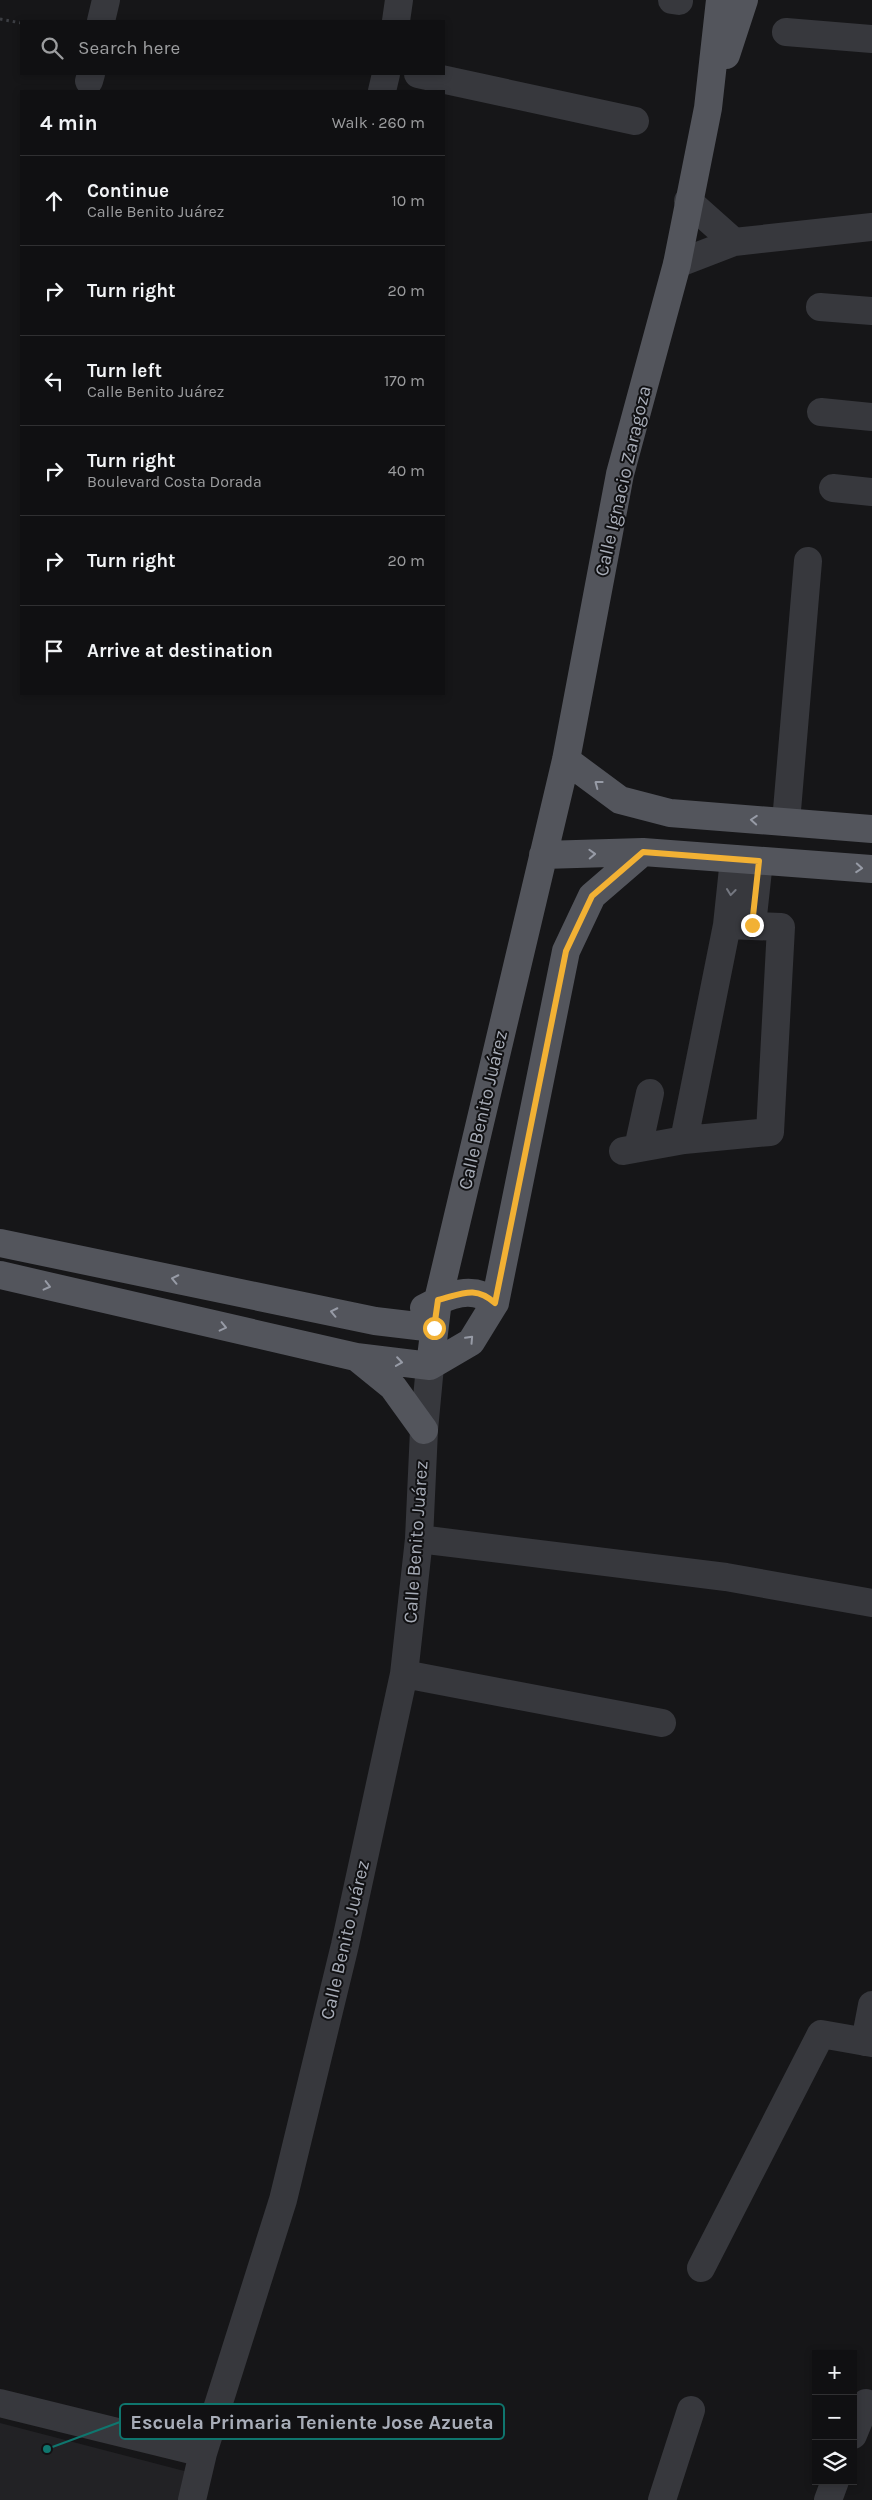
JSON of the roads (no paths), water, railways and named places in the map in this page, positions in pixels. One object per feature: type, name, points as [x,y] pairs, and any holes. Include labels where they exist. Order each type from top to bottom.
[{"type":"main road","name":"Calle Ignacio Zaragoza","points":[[543,855],[566,760],[620,474],[677,264],[708,108],[720,0]]},
{"type":"main road","name":"Calle Ignacio Zaragoza","points":[[708,108],[744,0]]},
{"type":"main road","points":[[566,760],[620,800],[670,813],[872,829]]},
{"type":"main road","points":[[759,861],[798,852],[834,854],[839,852],[843,845],[845,827]]},
{"type":"main road","points":[[543,855],[643,852],[872,870]]},
{"type":"main road","points":[[434,1328],[375,1321],[6,1244],[1,1275],[356,1357],[430,1366],[471,1342],[495,1303],[566,951],[592,896],[643,852]]},
{"type":"main road","name":"Calle Benito Juárez","points":[[430,1366],[438,1300],[543,855]]},
{"type":"main road","points":[[375,1321],[410,1316],[438,1300],[474,1292],[486,1295],[495,1303]]},
{"type":"main road","points":[[356,1357],[393,1387],[424,1430]]},
{"type":"street","points":[[101,20],[106,0]]},
{"type":"street","points":[[396,20],[399,0]]},
{"type":"street","points":[[786,32],[872,39]]},
{"type":"street","points":[[382,90],[386,75]]},
{"type":"street","points":[[423,75],[635,121]]},
{"type":"street","points":[[688,201],[734,242]]},
{"type":"street","points":[[677,264],[734,242],[872,227]]},
{"type":"street","points":[[820,307],[872,311]]},
{"type":"street","points":[[821,412],[872,417]]},
{"type":"street","points":[[833,488],[872,492]]},
{"type":"street","points":[[786,822],[808,561]]},
{"type":"street","points":[[684,1140],[740,925],[759,861]]},
{"type":"street","points":[[650,1093],[631,1149],[684,1140],[770,1132],[781,927],[740,925]]},
{"type":"street","name":"Calle Benito Juárez","points":[[192,2500],[202,2453],[283,2200],[344,1945],[404,1674],[419,1538],[424,1430],[430,1366]]},
{"type":"street","points":[[419,1538],[726,1577],[872,1603]]},
{"type":"street","points":[[404,1674],[662,1724]]},
{"type":"street","points":[[701,2268],[821,2034],[868,2043],[872,2005]]},
{"type":"street","points":[[0,2402],[202,2453]]},
{"type":"street","points":[[857,2425],[866,2403]]},
{"type":"street","points":[[662,2500],[691,2410]]},
{"type":"street","points":[[828,2500],[834,2485]]},
{"type":"place","name":"Escuela Primaria Teniente Jose Azueta","points":[[47,2449]]}]
